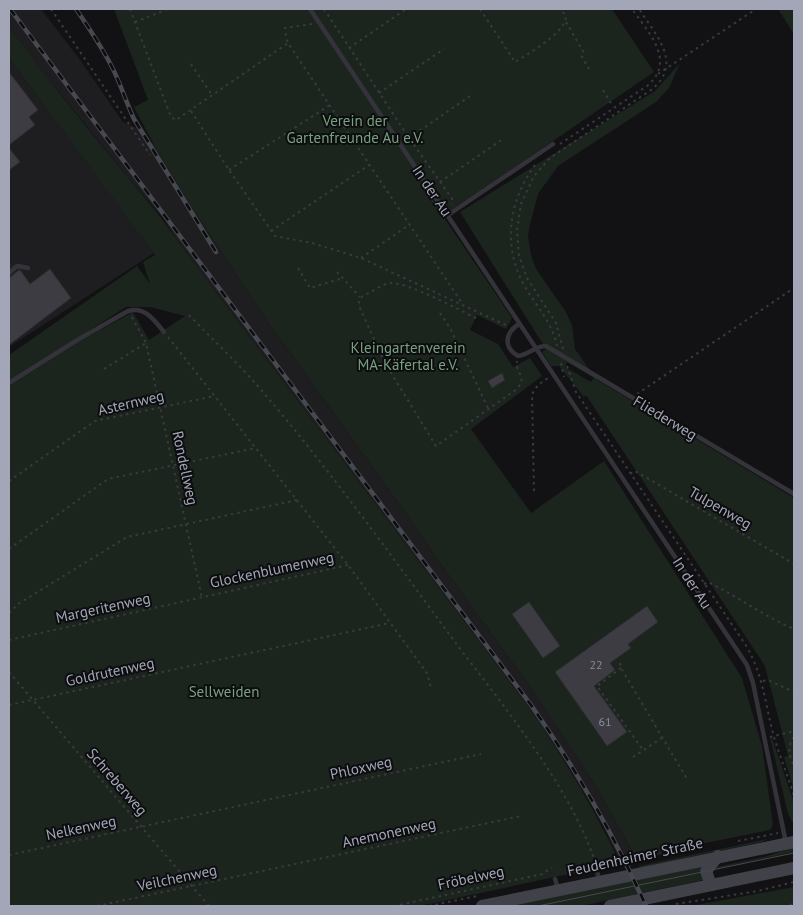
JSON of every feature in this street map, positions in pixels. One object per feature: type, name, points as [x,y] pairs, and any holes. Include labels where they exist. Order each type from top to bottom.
[{"type":"main road","name":"Feudenheimer Straße","points":[[482,906],[598,873],[718,856],[790,843]]},
{"type":"main road","points":[[711,885],[706,871],[718,856]]},
{"type":"main road","points":[[610,906],[794,868]]},
{"type":"lane","name":"In der Au","points":[[310,9],[747,666],[753,684],[790,843]]},
{"type":"lane","points":[[448,215],[554,146]]},
{"type":"lane","points":[[9,273],[18,266],[28,268]]},
{"type":"lane","points":[[9,383],[128,311],[143,311],[164,332]]},
{"type":"lane","points":[[519,324],[508,334],[507,344],[511,352],[518,356],[527,355],[536,348]]},
{"type":"lane","name":"Fliederweg","points":[[536,348],[546,346],[794,494]]},
{"type":"path","points":[[51,9],[150,156]]},
{"type":"path","points":[[130,9],[171,117],[176,120],[288,43]]},
{"type":"path","points":[[135,22],[168,9]]},
{"type":"path","points":[[324,9],[409,138],[453,200],[448,215]]},
{"type":"path","points":[[349,48],[406,9]]},
{"type":"path","points":[[480,9],[516,62],[550,40],[566,22]]},
{"type":"path","points":[[561,9],[566,17],[566,22],[584,53],[582,57],[589,69]]},
{"type":"path","points":[[632,9],[658,48],[661,61],[658,74]]},
{"type":"path","points":[[566,358],[556,324],[527,278],[519,256],[517,230],[521,204],[534,176],[550,158],[651,90],[661,80],[667,60],[663,46],[639,9]]},
{"type":"path","points":[[554,146],[647,86],[666,68],[756,9]]},
{"type":"path","points":[[320,23],[285,28],[288,43],[463,305]]},
{"type":"path","points":[[380,93],[444,49]]},
{"type":"path","points":[[191,64],[212,95]]},
{"type":"path","points":[[602,90],[614,108]]},
{"type":"path","points":[[409,138],[473,94]]},
{"type":"path","points":[[229,170],[330,105]]},
{"type":"path","points":[[191,110],[274,236],[312,243],[361,258],[513,328]]},
{"type":"path","points":[[440,182],[503,139]]},
{"type":"path","points":[[539,162],[528,175],[517,197],[512,216],[513,258],[524,284],[554,333],[559,354]]},
{"type":"path","points":[[271,231],[369,165]]},
{"type":"path","points":[[361,258],[409,225]]},
{"type":"path","points":[[298,268],[310,288],[343,278]]},
{"type":"path","points":[[337,272],[360,297]]},
{"type":"path","points":[[476,318],[405,285],[387,284],[360,297],[358,302],[377,348],[436,446],[517,388],[522,378],[517,365],[518,356]]},
{"type":"path","points":[[631,398],[794,288]]},
{"type":"path","name":"Rondellweg","points":[[128,311],[146,343],[202,598]]},
{"type":"path","points":[[440,313],[450,328],[488,408]]},
{"type":"path","points":[[189,315],[261,390],[318,459],[507,712],[553,777],[582,829],[598,873]]},
{"type":"path","points":[[164,332],[348,565],[427,672],[431,688]]},
{"type":"path","points":[[104,369],[146,343]]},
{"type":"path","points":[[534,491],[532,394],[538,385],[554,375]]},
{"type":"path","name":"Asternweg","points":[[9,481],[96,421],[215,396]]},
{"type":"path","points":[[9,549],[108,479],[256,448]]},
{"type":"path","name":"Tulpenweg","points":[[635,471],[794,564]]},
{"type":"path","points":[[9,613],[18,604],[127,537],[297,500]]},
{"type":"path","name":"Glockenblumenweg","points":[[202,598],[348,565]]},
{"type":"path","points":[[708,582],[794,629]]},
{"type":"path","name":"Margeritenweg","points":[[9,640],[202,598]]},
{"type":"path","name":"Goldrutenweg","points":[[9,705],[391,623]]},
{"type":"path","points":[[620,663],[621,668],[687,779]]},
{"type":"path","points":[[621,668],[597,686],[643,750]]},
{"type":"path","name":"Schreberweg","points":[[9,672],[208,906]]},
{"type":"path","points":[[768,680],[794,692]]},
{"type":"path","points":[[765,738],[794,730]]},
{"type":"path","points":[[774,735],[794,796]]},
{"type":"path","points":[[794,737],[789,748],[794,768]]},
{"type":"path","points":[[633,757],[662,738]]},
{"type":"path","name":"Phloxweg","points":[[246,804],[481,754]]},
{"type":"path","name":"Nelkenweg","points":[[9,855],[246,804]]},
{"type":"path","name":"Anemonenweg","points":[[261,872],[521,816]]},
{"type":"path","name":"Fröbelweg","points":[[394,906],[543,874],[552,868]]},
{"type":"path","name":"Veilchenweg","points":[[97,906],[261,872]]},
{"type":"path","points":[[672,905],[749,893],[794,882]]},
{"type":"path","points":[[790,906],[794,899]]},
{"type":"shaded area","points":[[9,9],[41,9],[80,60],[123,122],[135,127],[154,145],[190,205],[268,322],[531,688],[596,786],[633,853],[618,857],[602,823],[570,768],[528,706],[176,239],[164,219],[42,71],[9,26]]},
{"type":"shaded area","points":[[9,58],[154,253],[9,347]]},
{"type":"green space","points":[[114,9],[612,9],[654,72],[443,216],[512,318],[506,329],[477,315],[470,330],[498,344],[513,367],[530,358],[542,376],[471,429],[531,513],[604,461],[742,678],[762,746],[773,825],[770,830],[670,850],[672,852],[637,860],[596,786],[531,688],[268,322],[190,205],[134,107],[148,100]]},
{"type":"green space","points":[[778,9],[794,10],[794,34]]},
{"type":"green space","name":"Sellweiden","points":[[9,26],[64,99],[163,221],[528,706],[600,822],[620,863],[420,906],[9,906],[9,386],[82,340],[133,312],[149,340],[185,316],[150,307],[126,307],[9,381],[9,355],[137,266],[150,284],[143,262],[155,255],[9,58]]},
{"type":"green space","points":[[680,63],[669,88],[656,102],[558,166],[538,194],[528,237],[531,255],[536,269],[566,312],[572,325],[575,349],[596,379],[794,498],[794,790],[784,757],[788,756],[765,666],[586,395],[584,397],[559,366],[551,366],[542,352],[546,349],[460,212],[655,91]],"holes":[[[567,362],[594,378],[591,382],[565,367]]]},
{"type":"green space","points":[[770,738],[772,738],[793,800],[794,825],[788,814]]},
{"type":"green space","points":[[768,839],[761,842],[639,868],[639,866]]},
{"type":"green space","points":[[794,847],[794,852],[715,869],[716,867],[764,857]]},
{"type":"green space","points":[[700,865],[703,880],[581,906],[507,906]]},
{"type":"green space","points":[[794,887],[794,906],[691,906]]},
{"type":"building","points":[[9,72],[38,110],[29,117],[35,125],[9,145]]},
{"type":"building","points":[[9,148],[20,162],[9,170]]},
{"type":"building","points":[[50,269],[71,298],[9,345],[9,278],[19,270],[30,284]]},
{"type":"building","points":[[502,373],[505,380],[492,388],[488,381]]},
{"type":"building","points":[[529,602],[560,646],[543,658],[512,614]]},
{"type":"building","points":[[647,606],[658,622],[628,644],[631,648],[610,663],[615,670],[594,686],[627,732],[607,746],[555,672]]},
{"type":"tram line","points":[[538,906],[794,853]]},
{"type":"railway","points":[[10,9],[531,705],[593,803],[621,854],[646,906]]},
{"type":"railway","points":[[76,9],[109,61],[134,119],[216,252]]},
{"type":"park label","name":"Verein der Gartenfreunde Au e.V.","points":[[355,130]]},
{"type":"park label","name":"Kleingartenverein MA-Käfertal e.V.","points":[[408,356]]}]
